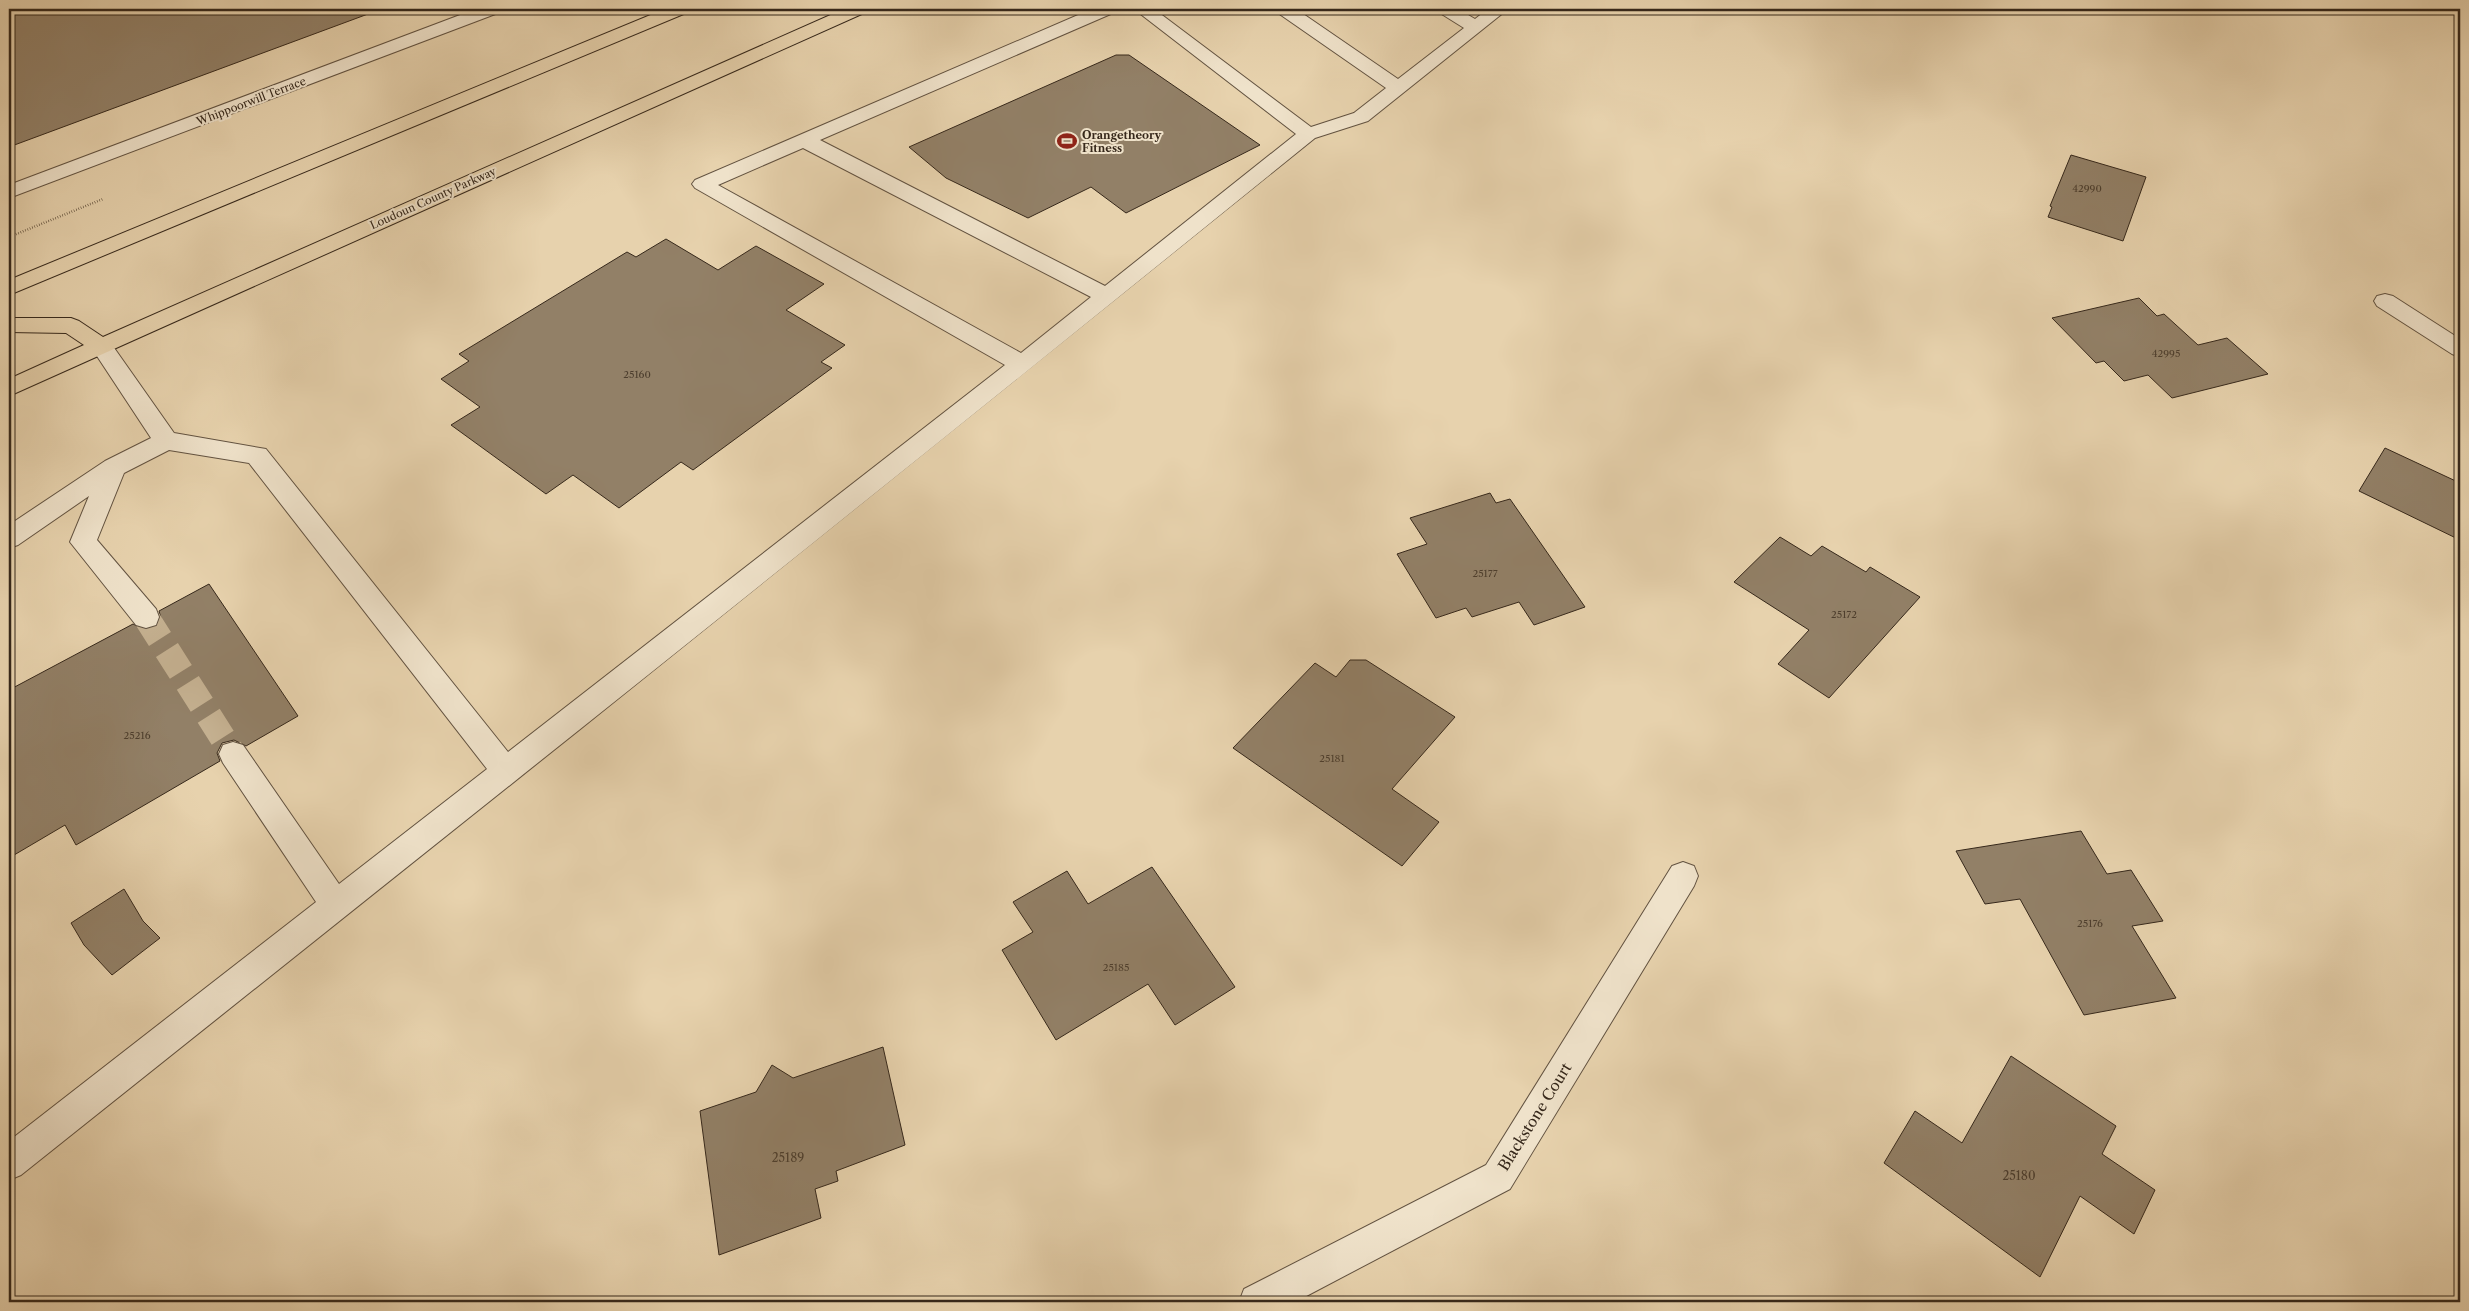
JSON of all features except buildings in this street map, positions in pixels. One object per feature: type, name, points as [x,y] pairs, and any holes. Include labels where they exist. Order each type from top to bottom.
[{"type":"main road","points":[[9,288],[680,9]]},
{"type":"main road","name":"Loudoun County Parkway","points":[[9,388],[858,9]]},
{"type":"main road","points":[[9,325],[71,326],[102,347]]},
{"type":"street","name":"Whippoorwill Terrace","points":[[9,192],[492,9]]},
{"type":"street","points":[[1022,364],[702,184],[1107,9]]},
{"type":"street","points":[[1143,9],[1308,134]]},
{"type":"street","points":[[1284,9],[1398,88]]},
{"type":"street","points":[[1446,9],[1475,27]]},
{"type":"street","points":[[9,1163],[1022,364],[1308,134],[1361,117],[1499,9]]},
{"type":"street","points":[[804,140],[1106,296]]},
{"type":"street","points":[[2385,301],[2460,349]]},
{"type":"street","points":[[102,347],[166,441]]},
{"type":"street","points":[[9,538],[114,467],[166,441],[257,455],[506,772]]},
{"type":"street","points":[[114,467],[83,542],[146,617]]},
{"type":"street","points":[[233,754],[336,906]]},
{"type":"street","name":"Blackstone Court","points":[[1257,1302],[1498,1177],[1683,876]]},
{"type":"tunnel","points":[[146,617],[233,754]]},
{"type":"place","name":"Orangetheory Fitness","points":[[1067,141]]}]
